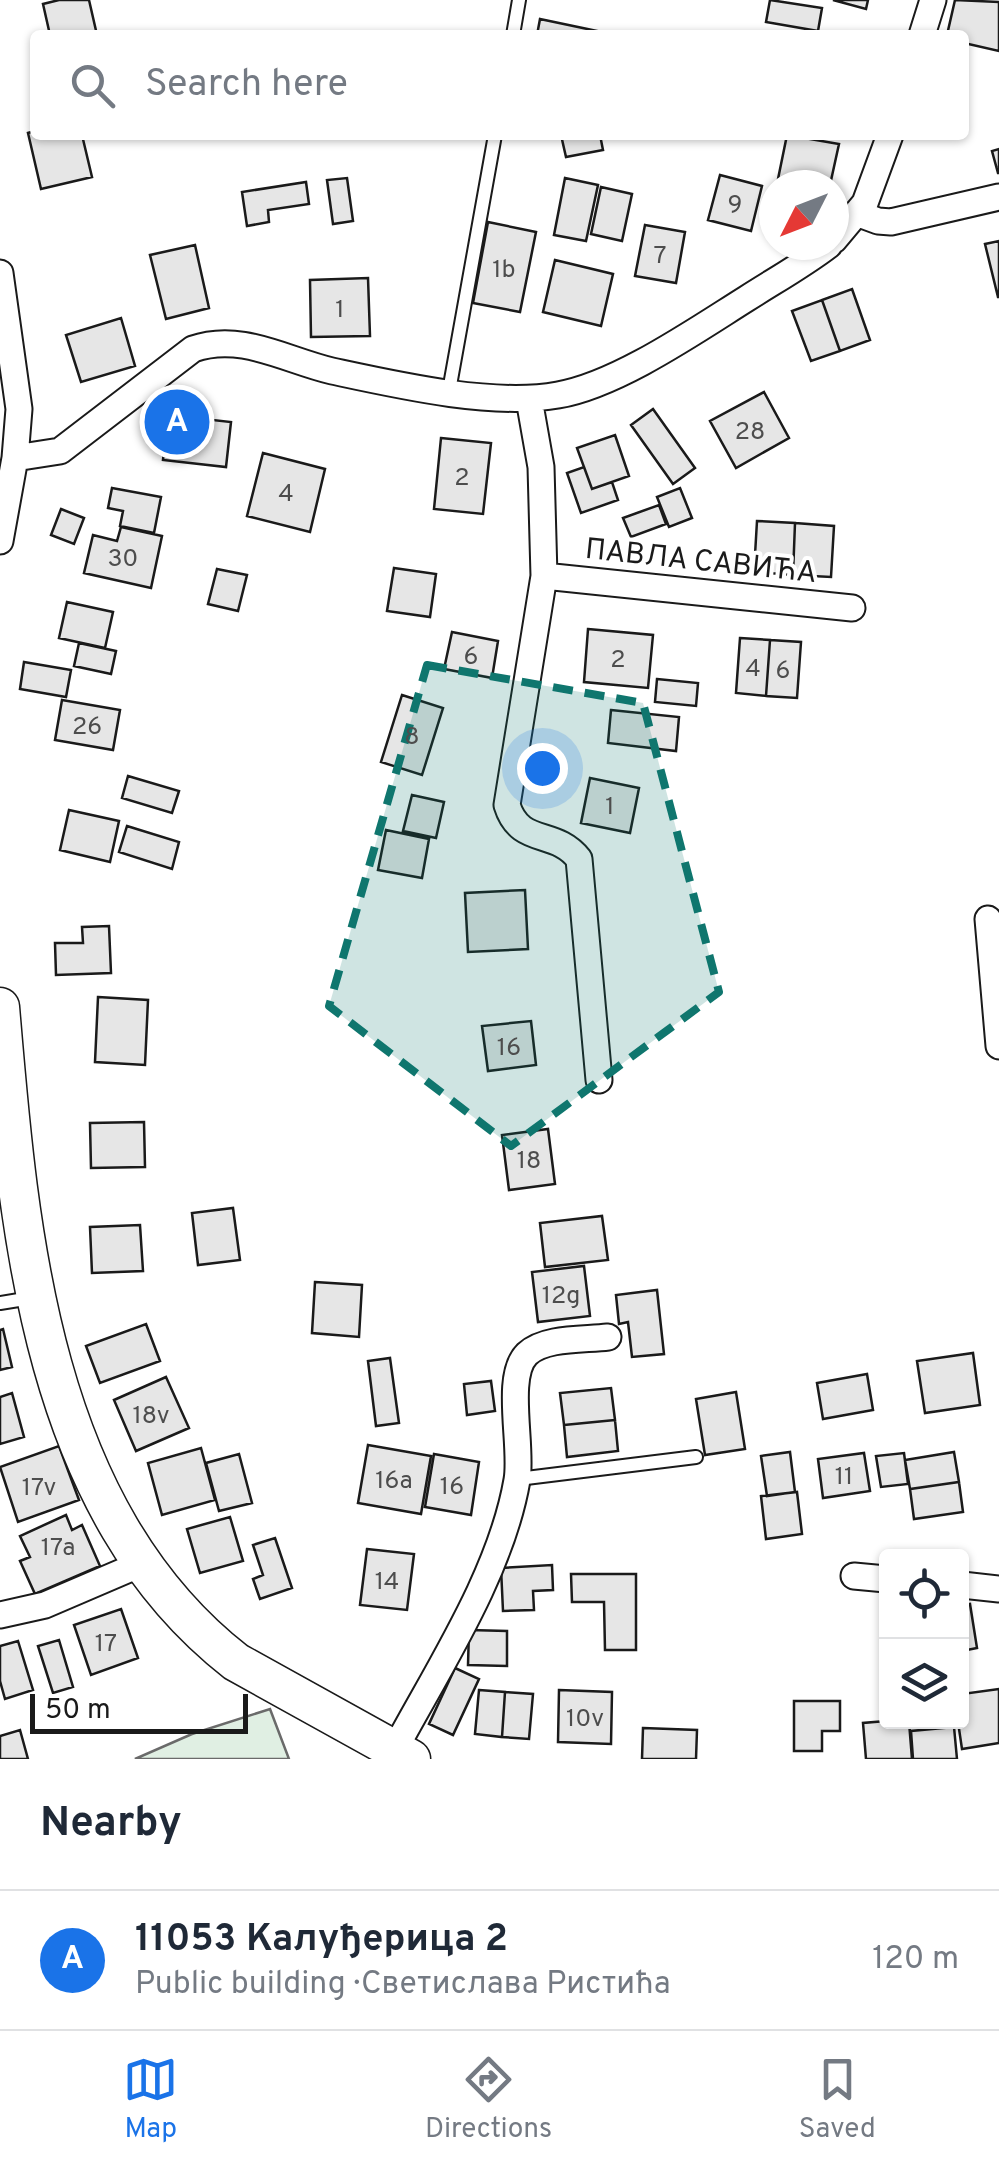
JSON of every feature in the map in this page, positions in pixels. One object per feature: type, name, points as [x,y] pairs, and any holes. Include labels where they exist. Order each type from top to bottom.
[{"type":"street","points":[[923,30],[932,0]]},
{"type":"street","points":[[849,224],[874,181],[888,140]]},
{"type":"street","points":[[858,214],[878,222],[891,222],[999,197]]},
{"type":"street","points":[[15,458],[60,451],[194,350],[214,342],[236,342],[317,368],[448,391],[529,399],[584,388],[639,362],[803,260]]},
{"type":"street","points":[[0,273],[18,408],[15,458],[0,541]]},
{"type":"street","points":[[529,399],[541,468],[544,576],[507,805],[516,826],[524,832],[563,842],[578,858],[598,1080]]},
{"type":"street","name":"ПАВЛА САВИЋА","points":[[544,576],[852,608]]},
{"type":"street","points":[[988,919],[999,1046]]},
{"type":"street","points":[[0,1007],[10,1118],[17,1300],[109,1505],[143,1563],[186,1618],[236,1662],[403,1754],[490,1564],[518,1479],[520,1438],[514,1394],[517,1372],[526,1354],[543,1345],[608,1337]]},
{"type":"street","points":[[0,1615],[45,1605],[143,1563]]},
{"type":"street","points":[[854,1576],[879,1578]]},
{"type":"street","points":[[969,1587],[999,1589]]},
{"type":"lane","points":[[514,30],[519,0]]},
{"type":"lane","points":[[448,391],[494,140]]},
{"type":"lane","points":[[518,1479],[696,1457]]},
{"type":"highlighted area","points":[[427,665],[643,703],[719,992],[511,1146],[329,1006]]},
{"type":"green space","points":[[270,1709],[289,1759],[135,1759],[192,1734]]},
{"type":"building","points":[[89,0],[96,30],[49,30],[43,4]]},
{"type":"building","points":[[770,0],[822,8],[818,30],[766,22]]},
{"type":"building","points":[[833,0],[868,0],[866,9]]},
{"type":"building","points":[[955,0],[999,2],[999,51],[969,44],[969,30],[948,30]]},
{"type":"building","points":[[540,19],[592,30],[538,30]]},
{"type":"building","points":[[28,133],[30,140],[83,140],[92,177],[41,189]]},
{"type":"building","points":[[562,140],[601,140],[603,150],[566,157]]},
{"type":"building","points":[[786,140],[839,144],[833,170],[780,170]]},
{"type":"building","points":[[999,149],[999,173],[998,173],[992,151]]},
{"type":"building","points":[[720,175],[759,185],[751,231],[708,220]]},
{"type":"building","points":[[347,178],[353,221],[333,224],[327,180]]},
{"type":"building","points":[[565,178],[598,185],[586,241],[554,235]]},
{"type":"building","points":[[306,182],[309,204],[268,210],[269,222],[247,226],[242,192]]},
{"type":"building","points":[[601,187],[632,194],[622,241],[591,234]]},
{"type":"building","points":[[488,222],[536,232],[520,312],[473,303]]},
{"type":"building","points":[[645,225],[685,232],[676,283],[635,276]]},
{"type":"building","points":[[999,241],[999,297],[998,297],[985,244]]},
{"type":"building","points":[[195,245],[209,308],[166,319],[150,255]]},
{"type":"building","points":[[555,260],[613,274],[601,326],[543,312]]},
{"type":"building","points":[[368,278],[370,336],[311,337],[310,280]]},
{"type":"building","points":[[852,289],[870,340],[840,351],[822,300]]},
{"type":"building","points":[[822,300],[840,351],[811,361],[792,311]]},
{"type":"building","points":[[121,318],[135,366],[81,382],[66,335]]},
{"type":"building","points":[[764,392],[789,438],[736,468],[710,421]]},
{"type":"building","points":[[653,409],[695,468],[673,484],[631,425]]},
{"type":"building","points":[[168,415],[231,422],[226,467],[163,460]]},
{"type":"building","points":[[615,435],[629,476],[592,489],[577,448]]},
{"type":"building","points":[[441,438],[491,443],[483,514],[434,509]]},
{"type":"building","points":[[263,453],[325,469],[310,532],[247,516]]},
{"type":"building","points":[[584,467],[592,489],[612,482],[618,500],[581,513],[567,473]]},
{"type":"building","points":[[112,488],[161,497],[154,533],[120,526],[123,511],[108,508]]},
{"type":"building","points":[[680,488],[692,518],[669,527],[657,497]]},
{"type":"building","points":[[659,505],[666,524],[631,537],[623,518]]},
{"type":"building","points":[[61,509],[84,518],[74,544],[51,535]]},
{"type":"building","points":[[757,521],[795,523],[793,575],[754,572]]},
{"type":"building","points":[[795,523],[834,526],[831,577],[793,575]]},
{"type":"building","points":[[121,527],[162,536],[151,588],[84,573],[93,535],[117,541]]},
{"type":"building","points":[[394,568],[436,574],[430,617],[387,611]]},
{"type":"building","points":[[217,569],[247,575],[238,611],[208,604]]},
{"type":"building","points":[[67,602],[113,612],[105,648],[59,638]]},
{"type":"building","points":[[588,629],[653,635],[648,688],[584,682]]},
{"type":"building","points":[[452,632],[498,641],[492,678],[444,669]]},
{"type":"building","points":[[740,638],[770,640],[766,696],[736,693]]},
{"type":"building","points":[[770,640],[801,642],[797,698],[766,696]]},
{"type":"building","points":[[79,643],[116,651],[111,674],[74,666]]},
{"type":"building","points":[[24,662],[71,670],[66,697],[20,689]]},
{"type":"building","points":[[657,679],[698,683],[696,706],[655,702]]},
{"type":"building","points":[[402,695],[443,708],[422,775],[381,762]]},
{"type":"building","points":[[62,700],[120,710],[113,750],[55,740]]},
{"type":"building","points":[[611,710],[679,717],[676,751],[608,743]]},
{"type":"building","points":[[128,776],[179,791],[172,813],[122,798]]},
{"type":"building","points":[[590,778],[639,788],[630,833],[581,823]]},
{"type":"building","points":[[412,795],[444,802],[436,838],[403,831]]},
{"type":"building","points":[[69,810],[119,821],[110,862],[60,850]]},
{"type":"building","points":[[127,826],[179,842],[172,869],[119,852]]},
{"type":"building","points":[[386,830],[429,839],[422,878],[378,870]]},
{"type":"building","points":[[525,890],[528,949],[468,952],[465,893]]},
{"type":"building","points":[[109,926],[111,973],[56,975],[55,943],[83,943],[82,927]]},
{"type":"building","points":[[98,997],[148,1000],[145,1065],[95,1062]]},
{"type":"building","points":[[531,1021],[536,1065],[488,1071],[482,1026]]},
{"type":"building","points":[[144,1122],[145,1167],[91,1168],[90,1123]]},
{"type":"building","points":[[548,1129],[555,1184],[509,1190],[502,1135]]},
{"type":"building","points":[[233,1208],[240,1260],[198,1265],[192,1213]]},
{"type":"building","points":[[602,1216],[608,1260],[545,1267],[540,1223]]},
{"type":"building","points":[[140,1225],[143,1271],[92,1273],[90,1227]]},
{"type":"building","points":[[584,1266],[590,1316],[538,1322],[532,1272]]},
{"type":"building","points":[[315,1282],[362,1285],[359,1337],[312,1333]]},
{"type":"building","points":[[657,1290],[664,1354],[632,1357],[628,1322],[619,1324],[616,1295]]},
{"type":"building","points":[[146,1324],[160,1361],[100,1383],[86,1346]]},
{"type":"building","points":[[3,1329],[12,1367],[0,1370],[0,1330]]},
{"type":"building","points":[[973,1353],[980,1405],[925,1413],[917,1361]]},
{"type":"building","points":[[390,1358],[399,1423],[376,1426],[368,1361]]},
{"type":"building","points":[[867,1374],[873,1410],[823,1419],[817,1383]]},
{"type":"building","points":[[166,1377],[189,1428],[136,1451],[114,1400]]},
{"type":"building","points":[[491,1381],[495,1411],[467,1415],[464,1384]]},
{"type":"building","points":[[611,1388],[615,1420],[564,1425],[560,1393]]},
{"type":"building","points":[[736,1392],[745,1449],[705,1455],[696,1399]]},
{"type":"building","points":[[12,1393],[24,1437],[0,1444],[0,1397]]},
{"type":"building","points":[[615,1420],[618,1451],[567,1457],[564,1425]]},
{"type":"building","points":[[368,1445],[431,1456],[421,1514],[358,1503]]},
{"type":"building","points":[[59,1446],[79,1500],[18,1522],[0,1467]]},
{"type":"building","points":[[201,1448],[215,1500],[162,1515],[148,1463]]},
{"type":"building","points":[[790,1452],[795,1492],[767,1496],[761,1456]]},
{"type":"building","points":[[954,1452],[959,1482],[910,1489],[905,1460]]},
{"type":"building","points":[[864,1453],[870,1491],[823,1498],[818,1459]]},
{"type":"building","points":[[904,1453],[908,1484],[881,1487],[876,1456]]},
{"type":"building","points":[[239,1454],[252,1503],[219,1511],[206,1463]]},
{"type":"building","points":[[434,1454],[479,1462],[471,1515],[425,1507]]},
{"type":"building","points":[[959,1482],[963,1512],[914,1519],[910,1489]]},
{"type":"building","points":[[797,1492],[802,1534],[766,1539],[761,1496]]},
{"type":"building","points":[[66,1515],[72,1530],[82,1525],[100,1566],[35,1594],[20,1561],[30,1557],[20,1536]]},
{"type":"building","points":[[230,1517],[243,1561],[200,1573],[187,1529]]},
{"type":"building","points":[[275,1538],[292,1588],[260,1599],[253,1579],[263,1575],[253,1545]]},
{"type":"building","points":[[367,1549],[414,1554],[407,1610],[360,1605]]},
{"type":"building","points":[[552,1565],[553,1590],[533,1591],[534,1610],[503,1611],[501,1568]]},
{"type":"building","points":[[571,1574],[636,1574],[636,1650],[605,1650],[604,1602],[572,1602]]},
{"type":"building","points":[[969,1604],[977,1648],[969,1650],[969,1639]]},
{"type":"building","points":[[121,1609],[138,1658],[91,1675],[74,1625]]},
{"type":"building","points":[[469,1630],[507,1631],[507,1666],[468,1665]]},
{"type":"building","points":[[59,1640],[73,1687],[53,1693],[38,1646]]},
{"type":"building","points":[[18,1641],[33,1690],[5,1699],[0,1681],[0,1646]]},
{"type":"building","points":[[455,1668],[479,1679],[453,1735],[429,1724]]},
{"type":"building","points":[[999,1689],[999,1743],[962,1749],[959,1729],[969,1729],[969,1693]]},
{"type":"building","points":[[479,1690],[505,1692],[502,1737],[475,1734]]},
{"type":"building","points":[[559,1690],[612,1692],[611,1744],[558,1742]]},
{"type":"building","points":[[505,1692],[533,1694],[529,1739],[502,1737]]},
{"type":"building","points":[[794,1701],[840,1701],[840,1731],[822,1731],[822,1751],[794,1751]]},
{"type":"building","points":[[879,1722],[879,1729],[910,1729],[912,1759],[866,1759],[863,1723]]},
{"type":"building","points":[[643,1728],[697,1730],[696,1759],[642,1759]]},
{"type":"building","points":[[954,1729],[957,1759],[913,1759],[911,1731]]},
{"type":"building","points":[[20,1730],[28,1759],[0,1759],[0,1736]]},
{"type":"place","name":"11053 Калуђерица 2","points":[[177,422]]}]
